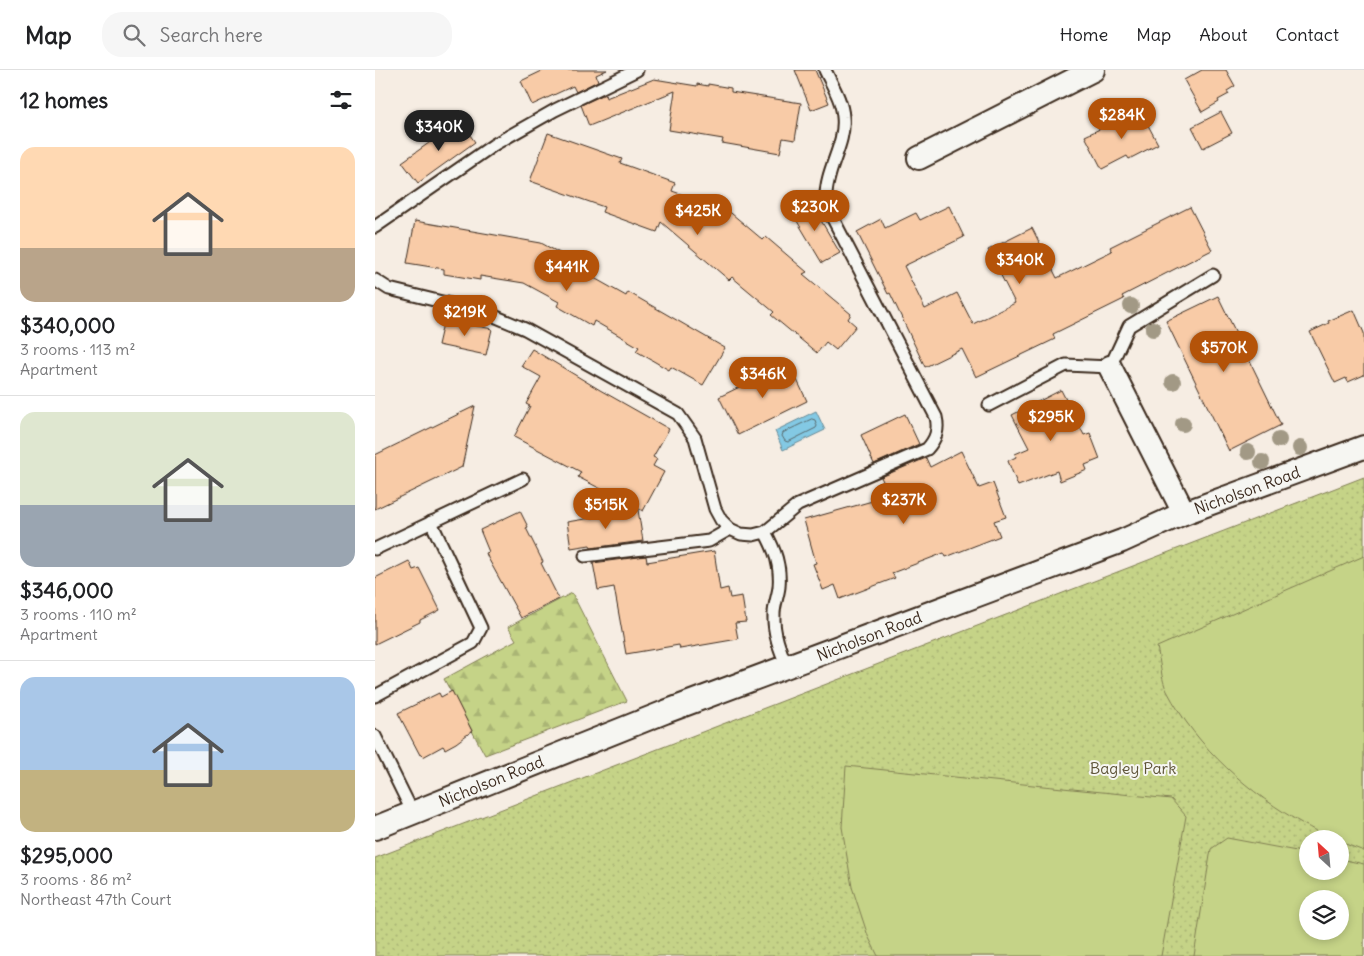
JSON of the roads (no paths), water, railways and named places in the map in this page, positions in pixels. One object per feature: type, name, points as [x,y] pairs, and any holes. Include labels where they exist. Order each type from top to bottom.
[{"type":"street","points":[[919,158],[1093,70]]},
{"type":"street","points":[[1110,367],[1184,513]]},
{"type":"street","name":"Nicholson Road","points":[[375,828],[656,716],[1122,541],[1184,513],[1364,447]]},
{"type":"lane","points":[[375,227],[495,144],[555,110],[637,70]]},
{"type":"lane","points":[[375,280],[389,289],[487,313],[525,329],[678,414],[695,438],[715,509],[721,520],[730,529],[741,534],[753,535],[765,532],[799,505],[927,449],[933,443],[938,426],[936,417],[829,211],[826,196],[828,182],[842,132],[843,117],[840,102],[825,70]]},
{"type":"lane","points":[[989,405],[1065,365],[1110,367],[1129,326],[1213,275]]},
{"type":"lane","points":[[375,549],[523,479]]},
{"type":"lane","points":[[375,696],[473,643],[481,628],[431,522]]},
{"type":"lane","points":[[585,556],[709,541],[730,529]]},
{"type":"lane","points":[[765,532],[774,549],[779,568],[779,587],[774,614],[777,641],[787,666]]},
{"type":"lane","points":[[375,736],[413,813]]},
{"type":"water","points":[[816,411],[825,430],[783,450],[775,431]]},
{"type":"park label","name":"Bagley Park","points":[[1133,768]]}]
